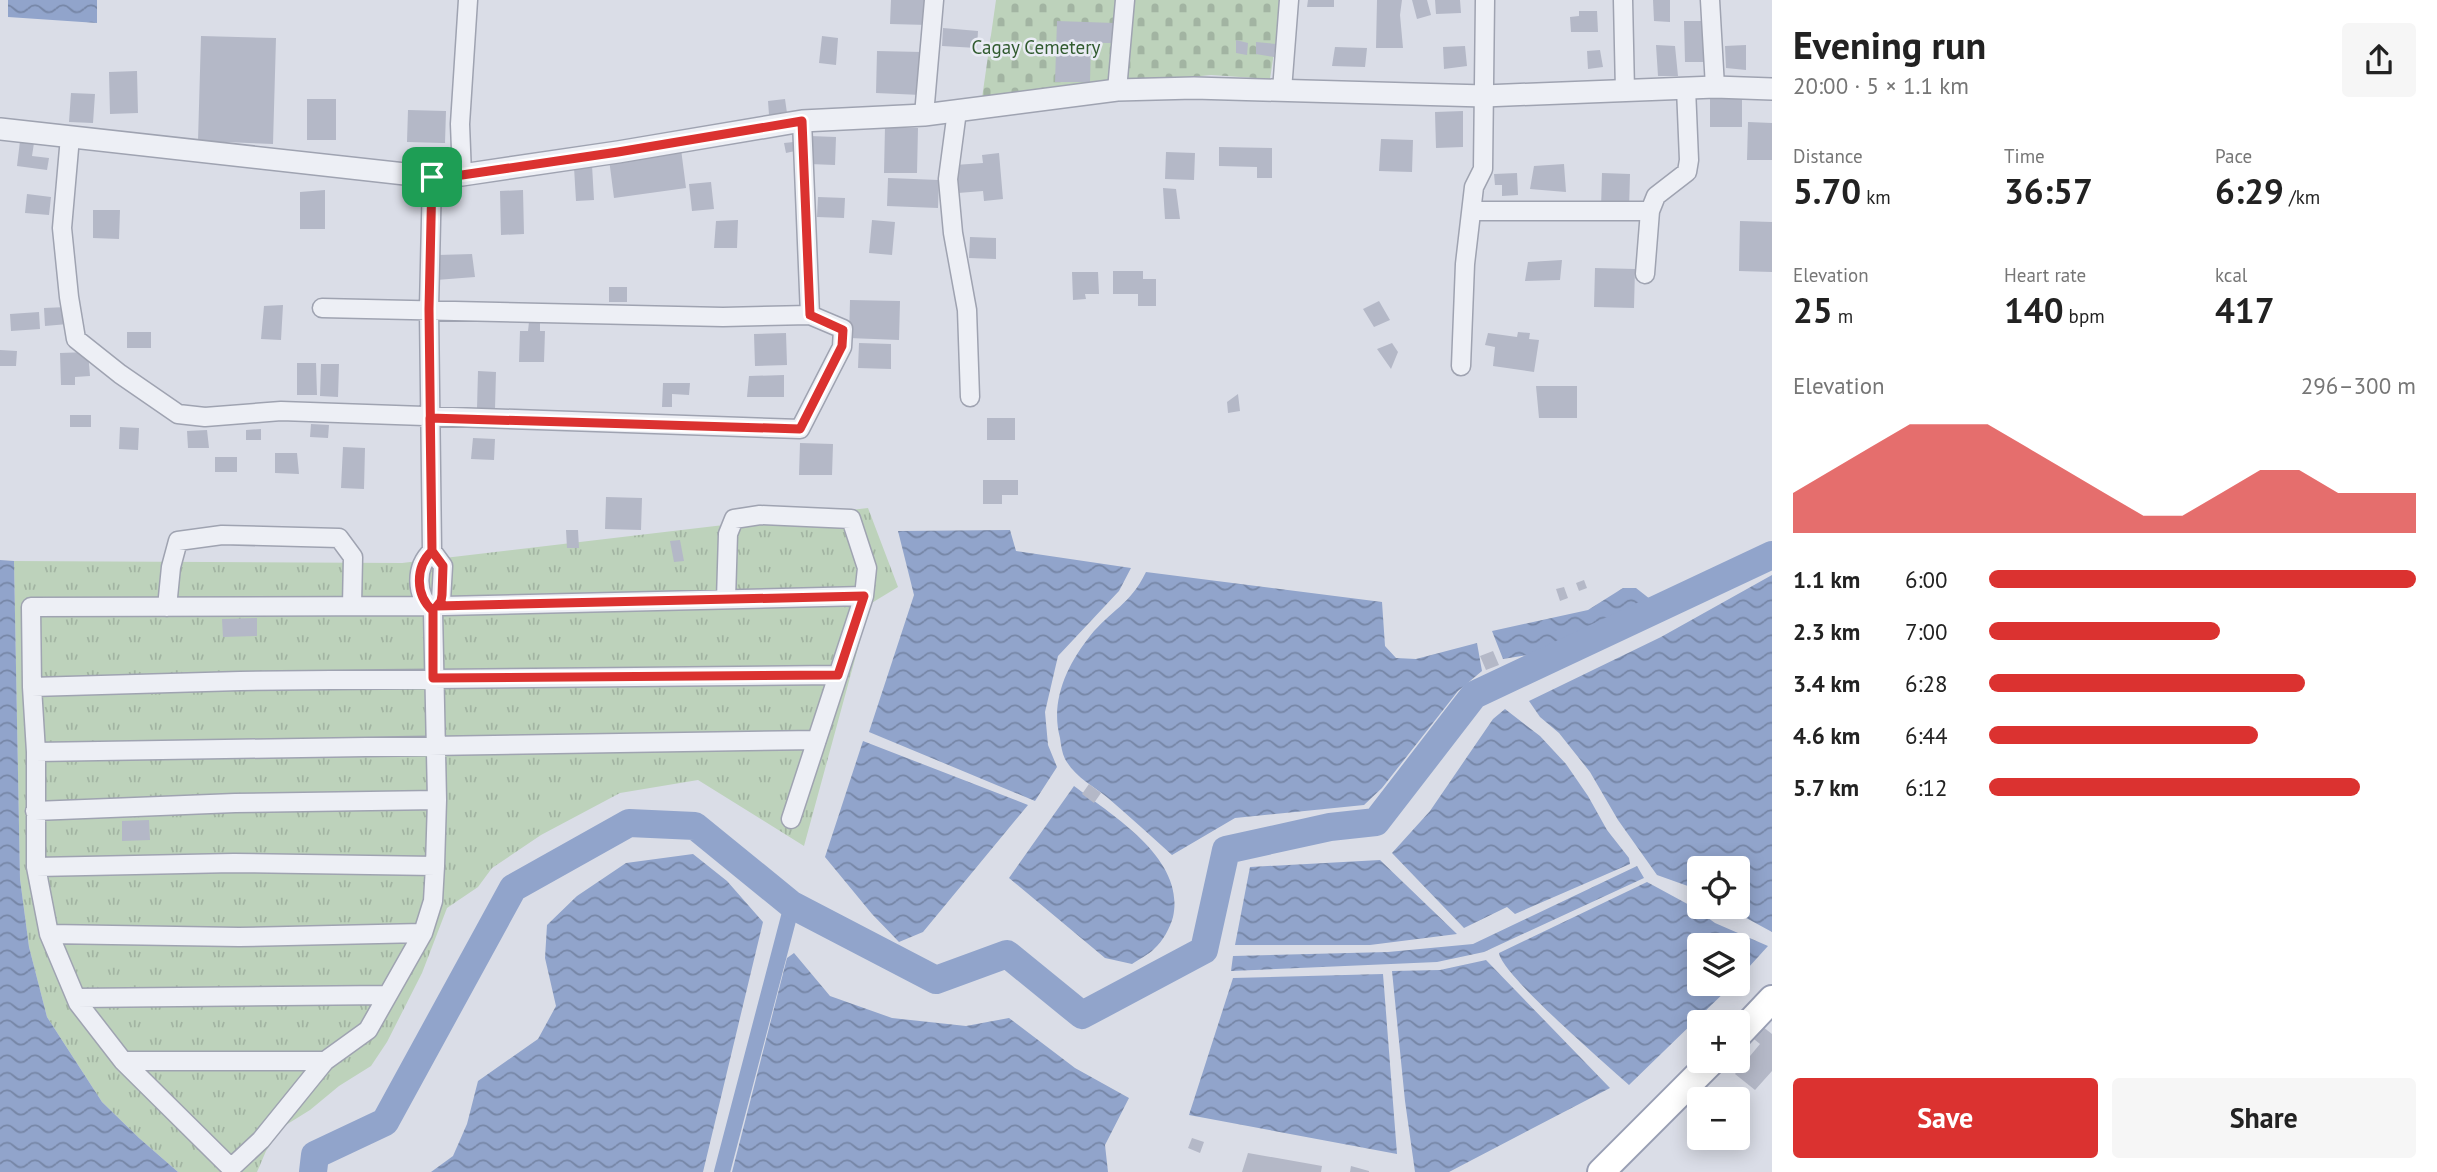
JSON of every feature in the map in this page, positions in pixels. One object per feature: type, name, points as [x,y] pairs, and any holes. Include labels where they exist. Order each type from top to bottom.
[{"type":"main road","points":[[1750,1022],[1772,999]]},
{"type":"main road","points":[[1601,1172],[1700,1073]]},
{"type":"street","points":[[462,175],[460,124],[468,0]]},
{"type":"street","points":[[924,115],[934,0]]},
{"type":"street","points":[[1117,90],[1125,0]]},
{"type":"street","points":[[1282,90],[1289,0]]},
{"type":"street","points":[[1461,366],[1465,264],[1474,187],[1483,169],[1485,0]]},
{"type":"street","points":[[1623,0],[1625,91]]},
{"type":"street","points":[[1710,0],[1715,87]]},
{"type":"street","points":[[0,129],[432,177],[618,152],[802,121],[924,115],[1117,90],[1194,88],[1484,96],[1715,87],[1772,89]]},
{"type":"street","points":[[1645,274],[1650,211],[1656,196],[1687,172],[1689,160],[1686,88]]},
{"type":"street","points":[[957,111],[948,179],[953,233],[967,310],[970,397]]},
{"type":"street","points":[[802,121],[810,315]]},
{"type":"street","points":[[70,138],[62,228],[76,340],[178,414],[205,417],[281,411],[800,429],[842,346],[843,330],[810,315],[723,317],[321,308]]},
{"type":"street","points":[[432,177],[429,309],[432,551],[443,566],[441,601],[432,607]]},
{"type":"street","points":[[1472,211],[1650,211]]},
{"type":"street","points":[[726,599],[728,534],[734,519],[760,515],[851,519],[867,568],[864,596],[790,819]]},
{"type":"street","points":[[167,607],[171,567],[178,541],[222,535],[340,538],[353,557],[352,606]]},
{"type":"street","points":[[432,607],[437,800],[433,901],[423,933],[368,1030],[326,1061],[261,1140],[231,1168],[123,1061],[76,998],[49,934],[36,867],[36,752],[31,607],[432,607],[864,596]]},
{"type":"street","points":[[32,687],[433,678],[838,675]]},
{"type":"street","points":[[36,752],[817,740]]},
{"type":"street","points":[[35,811],[235,803],[437,800]]},
{"type":"street","points":[[36,867],[234,863],[435,866]]},
{"type":"street","points":[[49,934],[239,937],[423,933]]},
{"type":"street","points":[[76,998],[388,995]]},
{"type":"street","points":[[123,1061],[326,1061]]},
{"type":"green space","name":"Cagay Cemetery","points":[[996,0],[1282,0],[1270,79],[1211,75],[982,98]]},
{"type":"green space","points":[[868,508],[898,587],[870,604],[804,846],[698,780],[620,793],[541,835],[492,868],[478,887],[447,908],[422,973],[387,1042],[371,1066],[281,1128],[266,1151],[257,1172],[178,1172],[102,1102],[47,1017],[29,947],[20,879],[14,561],[402,563]]},
{"type":"water","points":[[8,0],[97,0],[97,23],[8,17]]},
{"type":"water","points":[[1010,530],[1016,551],[1131,568],[1119,591],[1058,656],[1045,712],[1048,745],[1057,767],[1035,801],[869,732],[914,595],[898,531]]},
{"type":"water","points":[[0,560],[14,561],[20,879],[29,947],[47,1017],[102,1102],[178,1172],[0,1172]]},
{"type":"water","points":[[1146,572],[1382,602],[1385,646],[1396,658],[1416,659],[1477,643],[1482,671],[1458,691],[1382,788],[1364,805],[1235,818],[1172,855],[1074,771],[1063,754],[1057,724],[1059,697],[1074,659],[1098,627],[1127,600]]},
{"type":"water","points":[[1772,575],[1772,932],[1748,919],[1750,856],[1687,856],[1687,886],[1657,875],[1618,820],[1590,772],[1529,701],[1661,637]]},
{"type":"water","points":[[1623,588],[1636,588],[1650,599],[1541,653],[1503,659],[1492,631],[1588,610]]},
{"type":"water","points":[[1505,709],[1540,736],[1566,764],[1607,830],[1629,858],[1630,864],[1515,914],[1507,907],[1464,928],[1392,853],[1430,811],[1493,719]]},
{"type":"water","points":[[863,741],[1028,805],[923,932],[899,942],[825,857]]},
{"type":"water","points":[[1074,786],[1143,841],[1158,858],[1168,876],[1174,896],[1170,926],[1157,946],[1132,964],[1105,958],[1009,878]]},
{"type":"water","points":[[693,854],[727,881],[763,922],[703,1172],[431,1172],[453,1156],[467,1124],[478,1081],[538,1039],[556,1006],[545,958],[547,925],[577,896],[626,863]]},
{"type":"water","points":[[1380,860],[1457,934],[1370,945],[1235,945],[1250,867]]},
{"type":"water","points":[[1637,866],[1644,878],[1484,952],[1437,962],[1231,971],[1233,956],[1388,952],[1473,944]]},
{"type":"water","points":[[1647,882],[1687,904],[1687,919],[1710,919],[1738,933],[1687,933],[1687,996],[1721,996],[1706,1010],[1687,1010],[1687,1029],[1629,1085],[1517,980],[1499,953]]},
{"type":"water","points":[[1750,938],[1768,946],[1750,966]]},
{"type":"water","points":[[794,953],[830,996],[892,1018],[966,1026],[1009,1018],[1075,1068],[1129,1098],[1105,1145],[1108,1172],[732,1172],[787,958]]},
{"type":"water","points":[[1486,960],[1610,1088],[1449,1172],[1415,1172],[1392,971],[1440,970]]},
{"type":"water","points":[[1383,974],[1397,1154],[1189,1115],[1233,978]]},
{"type":"building","points":[[891,0],[929,0],[928,25],[890,24]]},
{"type":"building","points":[[1308,0],[1334,0],[1334,7],[1307,7]]},
{"type":"building","points":[[1377,0],[1402,0],[1400,15],[1403,48],[1376,48]]},
{"type":"building","points":[[1412,0],[1427,0],[1431,15],[1417,19]]},
{"type":"building","points":[[1435,0],[1460,0],[1461,13],[1436,14]]},
{"type":"building","points":[[1653,0],[1670,0],[1670,22],[1654,21]]},
{"type":"building","points":[[1579,11],[1597,11],[1598,32],[1571,32],[1570,17],[1579,16]]},
{"type":"building","points":[[1057,21],[1114,23],[1114,43],[1091,43],[1090,82],[1055,82]]},
{"type":"building","points":[[1684,21],[1706,21],[1707,62],[1685,62]]},
{"type":"building","points":[[943,28],[978,31],[977,48],[942,46]]},
{"type":"building","points":[[201,36],[276,38],[273,144],[198,141]]},
{"type":"building","points":[[822,36],[838,38],[836,65],[819,63]]},
{"type":"building","points":[[1236,40],[1248,43],[1247,55],[1236,53]]},
{"type":"building","points":[[1256,42],[1276,44],[1274,57],[1256,54]]},
{"type":"building","points":[[1656,45],[1675,46],[1678,76],[1658,76]]},
{"type":"building","points":[[1746,45],[1746,70],[1726,68],[1725,46]]},
{"type":"building","points":[[1465,46],[1467,66],[1444,69],[1443,47]]},
{"type":"building","points":[[1335,47],[1367,48],[1365,67],[1332,66]]},
{"type":"building","points":[[1600,50],[1603,67],[1588,69],[1587,51]]},
{"type":"building","points":[[877,51],[922,52],[921,95],[876,93]]},
{"type":"building","points":[[137,71],[138,113],[110,114],[109,72]]},
{"type":"building","points":[[71,93],[95,94],[93,123],[69,122]]},
{"type":"building","points":[[307,99],[336,99],[336,140],[307,140]]},
{"type":"building","points":[[785,99],[787,113],[769,115],[768,101]]},
{"type":"building","points":[[1710,99],[1742,99],[1742,127],[1710,127]]},
{"type":"building","points":[[408,110],[446,111],[445,143],[407,142]]},
{"type":"building","points":[[1463,111],[1463,147],[1436,148],[1435,112]]},
{"type":"building","points":[[1748,122],[1772,123],[1772,160],[1747,160]]},
{"type":"building","points":[[885,127],[918,128],[917,173],[884,173]]},
{"type":"building","points":[[810,136],[836,137],[835,165],[809,164]]},
{"type":"building","points":[[1381,139],[1413,140],[1412,172],[1379,171]]},
{"type":"building","points":[[20,141],[34,143],[32,156],[49,158],[47,170],[17,166]]},
{"type":"building","points":[[794,142],[795,151],[786,153],[784,143]]},
{"type":"building","points":[[1219,147],[1272,148],[1272,178],[1257,178],[1257,167],[1219,166]]},
{"type":"building","points":[[681,149],[686,188],[614,198],[609,159]]},
{"type":"building","points":[[1166,152],[1195,153],[1194,180],[1165,179]]},
{"type":"building","points":[[999,153],[1003,199],[984,201],[983,191],[958,193],[955,165],[983,163],[982,155]]},
{"type":"building","points":[[1564,164],[1566,192],[1530,189],[1534,166]]},
{"type":"building","points":[[592,165],[594,200],[576,201],[574,167]]},
{"type":"building","points":[[1517,173],[1518,195],[1502,196],[1502,185],[1495,185],[1494,174]]},
{"type":"building","points":[[1602,173],[1630,174],[1629,210],[1601,209]]},
{"type":"building","points":[[888,178],[939,180],[938,208],[887,206]]},
{"type":"building","points":[[711,182],[714,209],[692,211],[689,184]]},
{"type":"building","points":[[1163,188],[1176,189],[1180,219],[1165,219]]},
{"type":"building","points":[[325,190],[325,229],[300,229],[300,192]]},
{"type":"building","points":[[523,190],[524,234],[501,235],[500,191]]},
{"type":"building","points":[[27,194],[51,197],[49,215],[25,213]]},
{"type":"building","points":[[818,197],[845,198],[844,218],[817,217]]},
{"type":"building","points":[[93,210],[120,210],[119,239],[93,238]]},
{"type":"building","points":[[738,220],[737,248],[714,248],[716,221]]},
{"type":"building","points":[[872,220],[895,222],[892,255],[869,253]]},
{"type":"building","points":[[1740,221],[1772,222],[1772,272],[1739,271]]},
{"type":"building","points":[[970,237],[996,238],[996,259],[969,258]]},
{"type":"building","points":[[472,254],[475,277],[436,280],[438,255]]},
{"type":"building","points":[[1562,260],[1560,280],[1525,281],[1528,262]]},
{"type":"building","points":[[1595,268],[1635,269],[1634,308],[1594,307]]},
{"type":"building","points":[[1113,271],[1143,271],[1143,279],[1156,279],[1156,306],[1138,306],[1138,294],[1113,294]]},
{"type":"building","points":[[1072,272],[1098,272],[1099,294],[1085,294],[1086,299],[1073,300]]},
{"type":"building","points":[[609,287],[627,287],[627,302],[609,302]]},
{"type":"building","points":[[850,300],[900,301],[899,340],[849,338]]},
{"type":"building","points":[[1379,301],[1390,320],[1374,327],[1363,309]]},
{"type":"building","points":[[283,305],[281,340],[261,339],[264,306]]},
{"type":"building","points":[[67,307],[68,324],[45,326],[44,308]]},
{"type":"building","points":[[39,312],[40,329],[11,331],[10,314]]},
{"type":"building","points":[[529,322],[540,322],[540,331],[545,331],[544,362],[519,362],[520,331],[528,331]]},
{"type":"building","points":[[127,332],[151,332],[151,348],[127,348]]},
{"type":"building","points":[[1518,332],[1530,333],[1529,339],[1539,340],[1534,372],[1493,366],[1495,347],[1485,345],[1488,333],[1517,337]]},
{"type":"building","points":[[786,333],[787,365],[755,366],[754,334]]},
{"type":"building","points":[[859,343],[891,344],[891,369],[858,368]]},
{"type":"building","points":[[1392,343],[1398,352],[1391,369],[1377,349]]},
{"type":"building","points":[[0,350],[17,351],[16,366],[0,366]]},
{"type":"building","points":[[88,352],[90,376],[75,377],[75,385],[61,385],[60,353]]},
{"type":"building","points":[[297,363],[316,363],[317,395],[297,395]]},
{"type":"building","points":[[321,364],[339,364],[338,397],[320,396]]},
{"type":"building","points":[[478,371],[496,372],[495,409],[477,409]]},
{"type":"building","points":[[784,375],[784,397],[747,397],[749,376]]},
{"type":"building","points":[[663,383],[690,383],[689,395],[672,394],[672,407],[662,407]]},
{"type":"building","points":[[1536,386],[1577,386],[1577,418],[1539,418]]},
{"type":"building","points":[[1238,394],[1240,411],[1228,413],[1227,402]]},
{"type":"building","points":[[70,415],[91,415],[91,427],[70,427]]},
{"type":"building","points":[[987,418],[1015,418],[1015,440],[987,440]]},
{"type":"building","points":[[311,424],[329,425],[328,438],[310,437]]},
{"type":"building","points":[[120,427],[139,428],[138,450],[119,449]]},
{"type":"building","points":[[261,429],[261,440],[246,440],[246,430]]},
{"type":"building","points":[[207,430],[209,448],[188,448],[187,431]]},
{"type":"building","points":[[473,438],[495,439],[494,460],[471,459]]},
{"type":"building","points":[[800,443],[833,444],[832,475],[799,475]]},
{"type":"building","points":[[343,447],[365,448],[364,489],[341,488]]},
{"type":"building","points":[[275,453],[297,453],[299,474],[275,473]]},
{"type":"building","points":[[215,457],[237,457],[237,472],[215,472]]},
{"type":"building","points":[[983,480],[1018,480],[1018,495],[1002,495],[1002,504],[983,504]]},
{"type":"building","points":[[606,497],[642,498],[641,530],[605,529]]},
{"type":"building","points":[[566,530],[578,530],[579,548],[567,548]]},
{"type":"building","points":[[680,540],[684,561],[674,562],[670,541]]},
{"type":"building","points":[[1584,580],[1587,588],[1579,591],[1576,583]]},
{"type":"building","points":[[1564,587],[1568,598],[1560,601],[1556,589]]},
{"type":"building","points":[[257,618],[257,636],[223,637],[222,619]]},
{"type":"building","points":[[1493,651],[1499,665],[1486,670],[1480,656]]},
{"type":"building","points":[[1089,784],[1101,793],[1094,803],[1082,794]]},
{"type":"building","points":[[149,820],[150,840],[122,841],[122,821]]},
{"type":"building","points":[[1758,1023],[1772,1034],[1772,1071],[1755,1090],[1735,1074],[1750,1073],[1750,1056],[1760,1044],[1750,1034]]},
{"type":"building","points":[[1192,1138],[1204,1142],[1200,1153],[1188,1148]]},
{"type":"building","points":[[1248,1153],[1322,1166],[1321,1172],[1242,1172]]},
{"type":"building","points":[[1351,1166],[1369,1171],[1369,1172],[1350,1172]]},
{"type":"waterway","points":[[313,1172],[315,1155],[385,1122],[513,888],[629,823],[695,826],[792,905],[936,980],[1007,954],[1082,1015],[1204,950],[1226,850],[1330,827],[1376,822],[1474,695],[1772,555]]},
{"type":"waterway","points":[[722,1172],[792,905]]},
{"type":"route","points":[[432,177],[429,309],[430,418],[433,518],[432,551],[443,566],[442,595],[437,606],[864,596],[838,675],[433,678],[433,611],[426,606],[420,593],[421,565],[432,551],[430,418],[800,429],[842,346],[843,330],[810,315],[802,121],[618,152],[432,177]]}]
